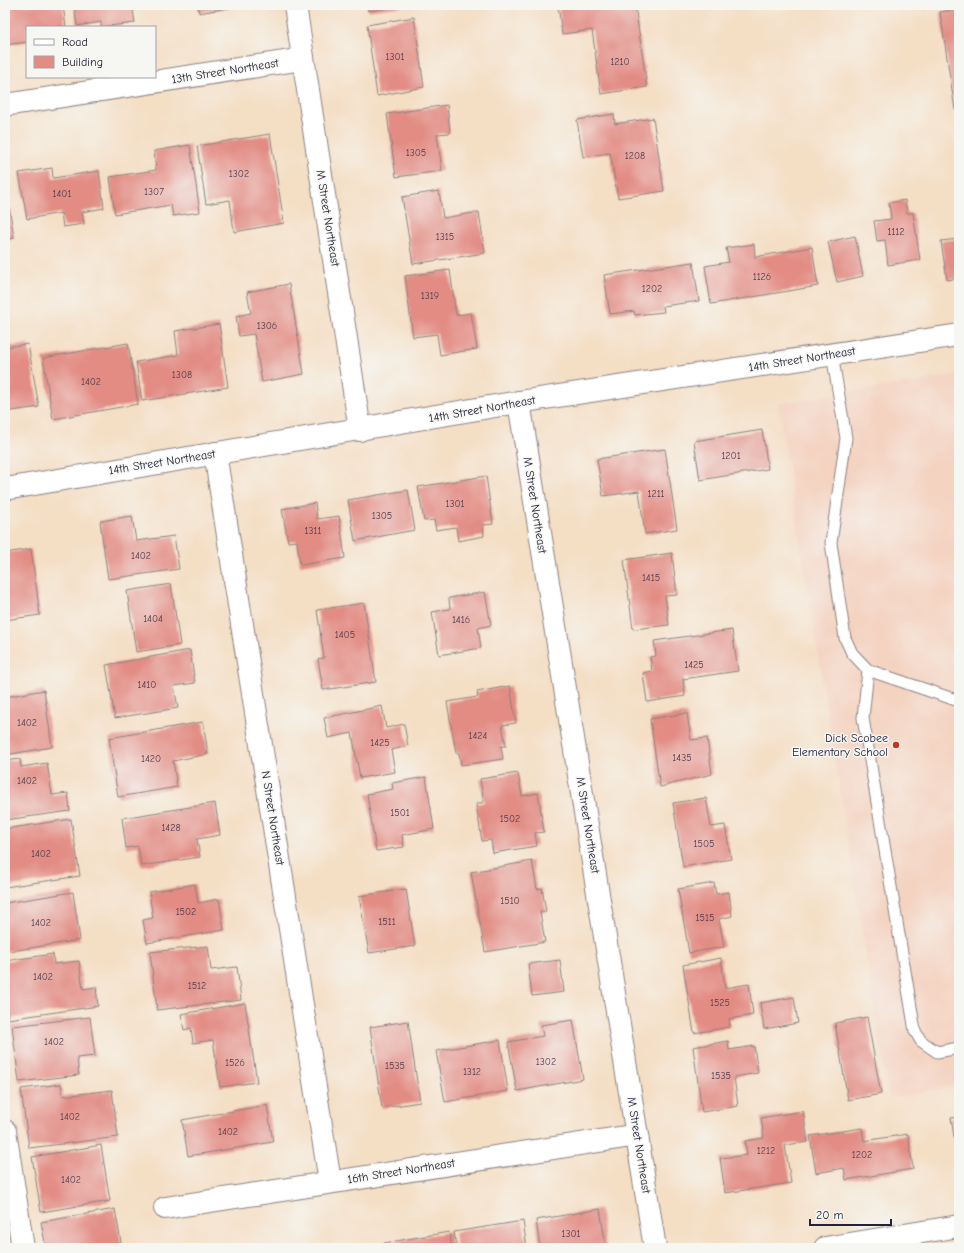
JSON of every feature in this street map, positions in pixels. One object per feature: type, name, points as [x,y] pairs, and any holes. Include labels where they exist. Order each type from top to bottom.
[{"type":"street","name":"M Street Northeast","points":[[295,5],[360,430]]},
{"type":"street","name":"13th Street Northeast","points":[[5,105],[303,59]]},
{"type":"street","name":"14th Street Northeast","points":[[5,489],[519,402],[959,334]]},
{"type":"street","name":"M Street Northeast","points":[[519,402],[655,1248]]},
{"type":"street","name":"N Street Northeast","points":[[215,454],[330,1182]]},
{"type":"street","points":[[5,1131],[23,1248]]},
{"type":"street","name":"16th Street Northeast","points":[[165,1208],[638,1135]]},
{"type":"street","points":[[825,1248],[959,1226]]},
{"type":"lane","points":[[832,354],[846,438],[831,543],[845,638],[852,653],[868,670],[959,701]]},
{"type":"lane","points":[[868,670],[863,718],[915,1030],[921,1041],[937,1052],[959,1048]]},
{"type":"shaded area","name":"Dick Scobee Elementary School","points":[[959,375],[959,1086],[889,1098],[778,404]]},
{"type":"building","points":[[5,5],[63,5],[66,26],[26,26],[26,42],[5,45]]},
{"type":"building","points":[[74,5],[159,5],[133,10],[135,23],[101,26],[101,22],[77,26]]},
{"type":"building","points":[[198,5],[240,5],[240,6],[199,13]]},
{"type":"building","points":[[367,5],[403,5],[403,6],[368,11]]},
{"type":"building","points":[[558,5],[635,5],[647,87],[601,94],[592,30],[562,34]]},
{"type":"building","points":[[921,5],[943,5],[943,6],[922,9]]},
{"type":"building","points":[[959,9],[959,109],[955,110],[940,12]]},
{"type":"building","points":[[414,17],[424,87],[377,96],[367,25]]},
{"type":"building","points":[[447,105],[450,133],[437,134],[442,171],[396,177],[387,114]]},
{"type":"building","points":[[614,114],[615,124],[653,118],[664,191],[618,198],[610,153],[583,157],[577,120]]},
{"type":"building","points":[[270,134],[284,223],[234,232],[230,200],[206,204],[197,146]]},
{"type":"building","points":[[190,145],[200,212],[173,216],[171,205],[115,214],[110,177],[156,170],[154,151]]},
{"type":"building","points":[[52,168],[53,178],[99,171],[104,208],[82,212],[84,224],[63,227],[61,213],[27,219],[19,173]]},
{"type":"building","points":[[439,191],[443,218],[479,212],[485,253],[413,264],[402,197]]},
{"type":"building","points":[[5,194],[7,194],[14,238],[5,240]]},
{"type":"building","points":[[905,200],[907,213],[913,213],[920,260],[888,265],[885,240],[877,241],[874,221],[891,219],[889,203]]},
{"type":"building","points":[[855,236],[863,276],[837,282],[828,242]]},
{"type":"building","points":[[959,239],[959,278],[947,280],[941,241]]},
{"type":"building","points":[[754,244],[755,257],[812,247],[818,286],[711,304],[705,266],[729,262],[726,248]]},
{"type":"building","points":[[693,262],[699,301],[663,306],[664,312],[635,315],[634,311],[610,314],[604,275]]},
{"type":"building","points":[[450,270],[456,315],[471,313],[477,349],[440,355],[437,334],[413,337],[405,276]]},
{"type":"building","points":[[289,284],[304,374],[262,382],[254,334],[239,336],[236,316],[251,313],[247,292]]},
{"type":"building","points":[[219,324],[228,387],[142,401],[136,362],[178,355],[175,331]]},
{"type":"building","points":[[128,343],[138,404],[53,419],[43,358]]},
{"type":"building","points":[[28,344],[39,407],[5,412],[5,347]]},
{"type":"building","points":[[762,430],[768,469],[700,480],[694,441]]},
{"type":"building","points":[[665,449],[677,529],[645,534],[639,491],[603,496],[597,459]]},
{"type":"building","points":[[486,476],[493,524],[483,525],[484,536],[458,541],[456,527],[436,530],[434,520],[424,521],[418,487]]},
{"type":"building","points":[[408,490],[415,530],[355,541],[348,500]]},
{"type":"building","points":[[315,503],[317,519],[339,516],[345,558],[300,565],[297,541],[288,542],[282,509]]},
{"type":"building","points":[[132,516],[136,541],[174,536],[179,569],[108,579],[100,521]]},
{"type":"building","points":[[31,549],[40,615],[5,620],[5,553]]},
{"type":"building","points":[[672,553],[677,595],[665,596],[669,625],[633,629],[624,560]]},
{"type":"building","points":[[171,584],[180,645],[136,652],[127,591]]},
{"type":"building","points":[[485,592],[491,625],[478,628],[481,648],[439,655],[432,612],[450,609],[449,598]]},
{"type":"building","points":[[364,603],[376,682],[323,690],[318,659],[324,658],[317,610]]},
{"type":"building","points":[[732,630],[738,671],[683,679],[685,696],[647,702],[643,673],[652,671],[650,657],[656,656],[654,641]]},
{"type":"building","points":[[190,650],[195,683],[174,686],[178,708],[115,718],[106,665]]},
{"type":"building","points":[[510,686],[516,723],[502,725],[506,746],[501,746],[503,759],[461,765],[459,753],[456,753],[447,702],[478,697],[477,692]]},
{"type":"building","points":[[44,690],[52,747],[5,755],[5,697]]},
{"type":"building","points":[[382,706],[386,728],[404,724],[408,746],[391,750],[395,772],[360,778],[352,733],[328,738],[324,718]]},
{"type":"building","points":[[687,713],[691,740],[707,738],[712,774],[660,787],[650,719]]},
{"type":"building","points":[[203,722],[208,754],[173,761],[177,787],[118,797],[109,738]]},
{"type":"building","points":[[20,759],[21,767],[47,763],[52,795],[68,793],[70,811],[5,820],[5,761]]},
{"type":"building","points":[[518,773],[522,796],[538,793],[544,832],[535,833],[537,846],[493,853],[491,840],[482,841],[476,804],[484,802],[480,779]]},
{"type":"building","points":[[426,777],[434,829],[402,835],[404,847],[376,851],[367,794],[393,789],[392,783]]},
{"type":"building","points":[[706,798],[711,827],[725,825],[731,859],[683,867],[673,803]]},
{"type":"building","points":[[215,803],[220,835],[197,839],[200,857],[141,866],[138,846],[126,848],[122,818]]},
{"type":"building","points":[[71,819],[80,876],[5,887],[5,829]]},
{"type":"building","points":[[532,861],[537,889],[542,888],[546,912],[540,912],[545,942],[485,952],[471,872]]},
{"type":"building","points":[[714,883],[716,894],[729,892],[732,916],[719,919],[724,947],[689,953],[678,889]]},
{"type":"building","points":[[195,884],[198,903],[219,899],[224,930],[147,943],[143,920],[153,918],[149,892]]},
{"type":"building","points":[[406,889],[415,946],[369,953],[359,896]]},
{"type":"building","points":[[73,892],[80,940],[5,952],[5,903]]},
{"type":"building","points":[[208,946],[211,970],[237,967],[241,1000],[157,1010],[150,952]]},
{"type":"building","points":[[53,954],[54,964],[79,961],[83,989],[96,987],[98,1006],[8,1019],[5,996],[5,961]]},
{"type":"building","points":[[721,958],[725,988],[749,984],[753,1015],[729,1019],[730,1027],[694,1033],[683,965]]},
{"type":"building","points":[[560,960],[564,992],[532,996],[528,964]]},
{"type":"building","points":[[794,997],[798,1023],[764,1029],[760,1003]]},
{"type":"building","points":[[245,1003],[257,1082],[220,1087],[213,1040],[193,1043],[191,1028],[184,1030],[181,1014]]},
{"type":"building","points":[[90,1017],[95,1056],[77,1058],[79,1075],[19,1082],[12,1026]]},
{"type":"building","points":[[867,1017],[881,1094],[848,1100],[835,1023]]},
{"type":"building","points":[[573,1020],[583,1079],[517,1091],[508,1042],[543,1036],[541,1025]]},
{"type":"building","points":[[408,1021],[420,1102],[382,1108],[370,1027]]},
{"type":"building","points":[[500,1040],[508,1091],[445,1102],[436,1051]]},
{"type":"building","points":[[728,1041],[729,1050],[754,1046],[758,1073],[734,1077],[738,1106],[702,1112],[693,1047]]},
{"type":"building","points":[[61,1084],[63,1096],[112,1090],[118,1137],[29,1148],[21,1089]]},
{"type":"building","points":[[267,1105],[273,1142],[188,1156],[182,1120]]},
{"type":"building","points":[[803,1111],[808,1142],[785,1145],[791,1183],[725,1193],[720,1158],[747,1155],[745,1141],[764,1138],[761,1118]]},
{"type":"building","points":[[959,1117],[959,1161],[958,1161],[951,1118]]},
{"type":"building","points":[[862,1128],[864,1141],[908,1134],[913,1169],[846,1180],[844,1168],[816,1173],[810,1136]]},
{"type":"building","points":[[101,1145],[110,1201],[41,1212],[32,1157]]},
{"type":"building","points":[[115,1209],[122,1248],[46,1248],[41,1222]]},
{"type":"building","points":[[600,1209],[606,1247],[540,1248],[536,1220]]},
{"type":"building","points":[[523,1221],[527,1248],[457,1248],[454,1232]]},
{"type":"building","points":[[449,1232],[452,1248],[385,1248],[384,1243]]},
{"type":"place","name":"Dick Scobee Elementary School","points":[[896,745]]}]
